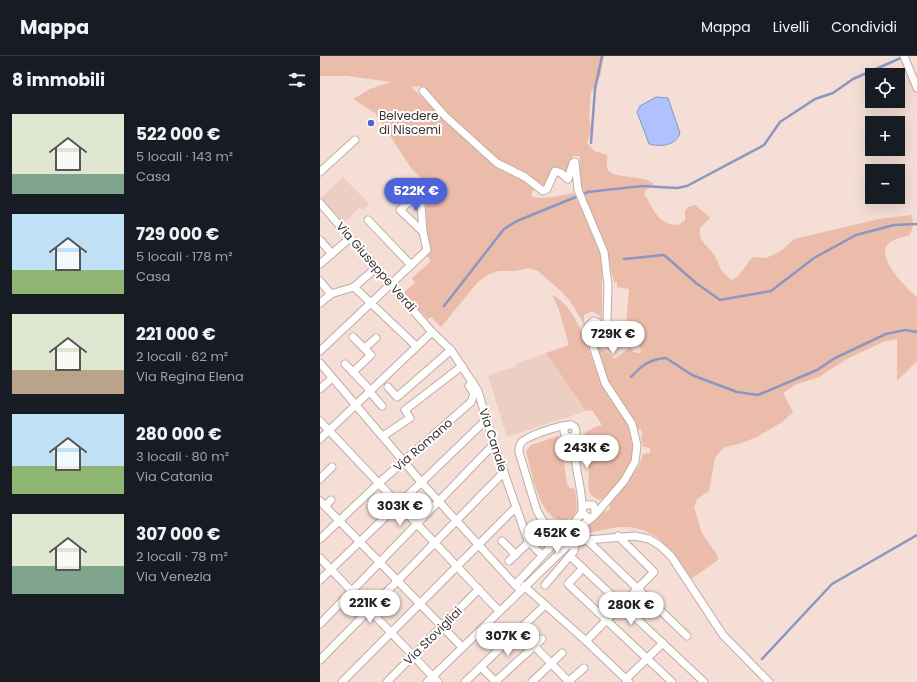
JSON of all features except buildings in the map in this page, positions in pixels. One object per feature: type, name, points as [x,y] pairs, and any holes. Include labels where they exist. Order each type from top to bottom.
[{"type":"street","points":[[904,56],[917,88]]},
{"type":"street","points":[[423,91],[445,116],[497,163],[525,177],[540,190],[543,191],[547,188],[555,171],[561,173],[568,179],[573,163],[575,162],[578,190],[604,252],[608,285],[607,321],[616,343],[614,345],[610,344],[597,322],[594,321],[588,326],[590,340],[605,383],[632,424],[637,445],[636,458],[632,469],[592,516],[572,533],[555,537]]},
{"type":"street","points":[[320,172],[355,140]]},
{"type":"street","points":[[320,351],[426,250],[423,232],[422,226],[420,192],[400,210],[423,232]]},
{"type":"street","name":"Via Giuseppe Verdi","points":[[322,208],[432,332]]},
{"type":"street","points":[[368,220],[411,265]]},
{"type":"street","points":[[320,264],[350,238]]},
{"type":"street","points":[[320,240],[332,254]]},
{"type":"street","points":[[320,303],[331,294],[354,287],[376,268]]},
{"type":"street","points":[[320,281],[331,294]]},
{"type":"street","points":[[354,287],[416,346]]},
{"type":"street","points":[[320,439],[369,390],[432,332]]},
{"type":"street","name":"Via Canale","points":[[432,332],[451,350],[478,391],[494,444],[529,542],[542,555]]},
{"type":"street","points":[[354,337],[371,355],[354,372]]},
{"type":"street","points":[[365,348],[376,338]]},
{"type":"street","points":[[388,387],[397,397],[451,350]]},
{"type":"street","points":[[320,363],[422,483],[478,545],[520,587],[545,605],[628,680],[663,643]]},
{"type":"street","points":[[346,364],[382,406]]},
{"type":"street","points":[[383,436],[410,418],[405,410],[462,366]]},
{"type":"street","points":[[320,389],[332,378]]},
{"type":"street","name":"Via Romano","points":[[320,539],[379,483],[473,400],[474,394],[469,386],[472,381]]},
{"type":"street","points":[[320,580],[397,504],[422,483],[486,420]]},
{"type":"street","points":[[320,421],[499,611]]},
{"type":"street","points":[[555,537],[541,517],[521,460],[519,447],[525,440],[559,426],[571,425],[576,428],[570,434]]},
{"type":"street","points":[[548,431],[570,434]]},
{"type":"street","points":[[570,434],[574,447],[582,495],[582,511],[585,516],[592,516]]},
{"type":"street","points":[[320,624],[494,444]]},
{"type":"street","points":[[320,479],[332,467]]},
{"type":"street","points":[[320,660],[504,472]]},
{"type":"street","points":[[582,495],[595,509],[592,516]]},
{"type":"street","points":[[331,500],[322,504],[360,541],[379,563],[462,647]]},
{"type":"street","points":[[556,527],[572,525],[585,505],[591,505],[607,500]]},
{"type":"street","points":[[342,682],[516,507]]},
{"type":"street","points":[[320,558],[391,632],[433,680],[462,647],[499,611],[520,587],[555,537],[562,532],[541,517]]},
{"type":"street","points":[[555,537],[556,527]]},
{"type":"street","points":[[520,587],[560,551],[575,542],[618,536],[635,536],[648,539],[659,545],[671,556],[723,636],[769,682]]},
{"type":"street","points":[[586,641],[654,572],[618,536]]},
{"type":"street","points":[[587,540],[687,636]]},
{"type":"street","points":[[502,541],[516,555]]},
{"type":"street","points":[[510,561],[529,542]]},
{"type":"street","points":[[545,585],[576,548],[575,542]]},
{"type":"street","points":[[570,556],[704,682]]},
{"type":"street","points":[[583,568],[568,584],[672,682]]},
{"type":"street","name":"Via Stovigliai","points":[[387,682],[479,590]]},
{"type":"street","points":[[465,682],[545,605]]},
{"type":"street","points":[[519,630],[568,682],[584,668]]},
{"type":"street","points":[[481,667],[496,682],[542,639]]},
{"type":"street","points":[[532,682],[562,653]]},
{"type":"shaded area","points":[[320,56],[604,56],[600,77],[591,92],[589,116],[591,130],[587,143],[594,151],[607,155],[607,168],[610,172],[621,176],[643,179],[654,184],[646,190],[644,194],[653,210],[666,222],[678,225],[685,220],[685,211],[688,207],[696,205],[707,214],[710,218],[700,228],[700,236],[714,255],[722,271],[732,280],[739,275],[753,257],[766,258],[781,251],[794,239],[879,219],[912,215],[913,226],[910,235],[892,241],[886,247],[885,254],[892,270],[906,287],[917,297],[917,361],[897,381],[897,339],[883,342],[847,359],[819,377],[797,384],[783,393],[793,412],[782,422],[757,437],[739,444],[725,447],[721,450],[715,458],[709,491],[697,499],[694,507],[702,533],[717,555],[718,560],[691,579],[672,551],[655,536],[645,531],[623,527],[580,534],[579,532],[597,514],[610,510],[609,502],[639,466],[643,454],[650,453],[650,448],[643,447],[641,436],[643,436],[641,429],[638,430],[604,373],[594,338],[601,348],[615,359],[630,347],[633,352],[640,353],[641,350],[626,325],[629,289],[617,287],[617,282],[614,282],[606,248],[580,189],[580,156],[573,156],[566,175],[558,169],[552,169],[546,186],[542,188],[492,155],[447,115],[420,86],[411,87],[482,154],[502,169],[525,181],[534,189],[531,196],[546,198],[573,193],[596,238],[602,260],[602,322],[600,316],[592,311],[584,315],[584,324],[570,301],[562,292],[538,271],[529,268],[515,271],[499,271],[489,274],[477,283],[441,327],[431,317],[428,319],[403,293],[415,283],[412,278],[431,261],[427,256],[431,252],[427,227],[425,182],[411,168],[375,113],[353,99],[370,89],[391,82],[347,76],[320,76]]},
{"type":"shaded area","points":[[343,177],[369,204],[362,210],[360,207],[344,223],[321,198]]},
{"type":"shaded area","points":[[552,295],[562,301],[577,322],[603,386],[628,424],[634,440],[633,456],[628,471],[613,491],[600,500],[591,494],[589,489],[588,463],[582,453],[580,444],[586,432],[602,425],[592,410],[586,411],[546,353],[569,345],[558,307]]},
{"type":"shaded area","points":[[546,353],[586,411],[507,437],[488,375],[512,368],[520,362]]},
{"type":"shaded area","points":[[558,436],[565,440],[567,451],[563,457],[567,485],[570,488],[575,489],[577,510],[573,517],[562,520],[553,517],[546,509],[540,498],[535,486],[526,451],[531,445]]},
{"type":"water","points":[[656,97],[668,98],[680,133],[675,141],[663,145],[649,144],[637,112],[640,106]]},
{"type":"waterway","points":[[591,143],[595,89],[602,56]]},
{"type":"waterway","points":[[444,306],[504,229],[517,221],[588,192],[642,186],[677,188],[687,186],[764,145],[780,122],[815,99],[833,93],[853,79],[903,57]]},
{"type":"waterway","points":[[624,259],[664,255],[696,283],[720,300],[771,291],[814,258],[856,235],[894,225],[917,224]]},
{"type":"waterway","points":[[631,377],[646,364],[655,360],[666,358],[692,375],[737,392],[758,395],[817,370],[835,358],[886,334],[905,330],[917,332]]},
{"type":"waterway","points":[[762,659],[832,584],[917,535]]},
{"type":"place","name":"Belvedere di Niscemi","points":[[371,123]]}]
